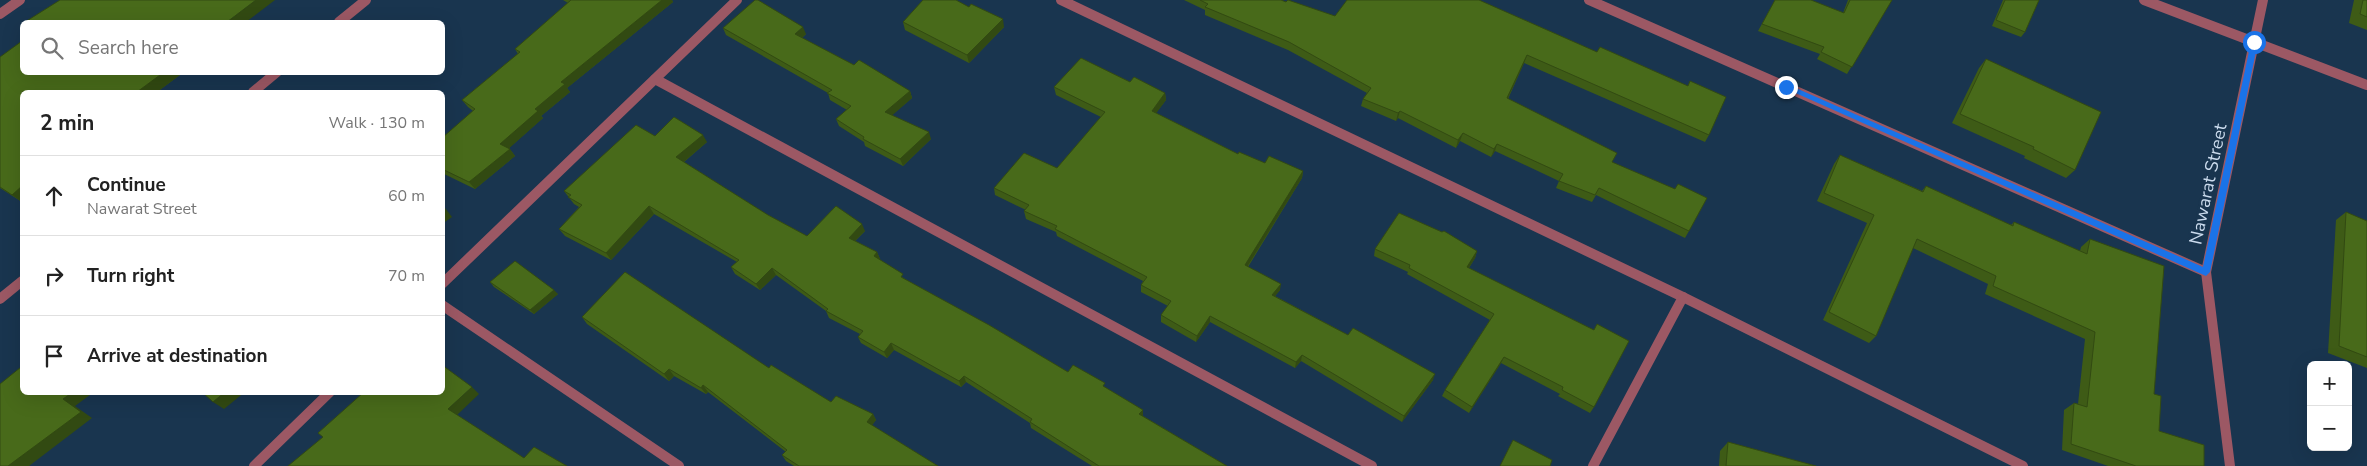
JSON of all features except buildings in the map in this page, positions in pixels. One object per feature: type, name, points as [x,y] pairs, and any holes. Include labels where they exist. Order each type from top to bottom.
[{"type":"street","points":[[0,14],[20,0]]},
{"type":"street","points":[[341,20],[366,0]]},
{"type":"street","points":[[445,281],[737,0]]},
{"type":"street","points":[[1061,0],[1683,297],[2022,466]]},
{"type":"street","points":[[1589,0],[2206,272]]},
{"type":"street","points":[[2144,0],[2367,85]]},
{"type":"street","name":"Nawarat Street","points":[[2230,466],[2206,272],[2263,0]]},
{"type":"street","points":[[255,90],[273,75]]},
{"type":"street","points":[[655,79],[1372,466]]},
{"type":"street","points":[[0,299],[20,283]]},
{"type":"street","points":[[1593,466],[1683,297]]},
{"type":"street","points":[[445,307],[679,466]]},
{"type":"street","points":[[254,466],[327,395]]},
{"type":"route","points":[[1786,87],[2206,272],[2254,42]]}]
